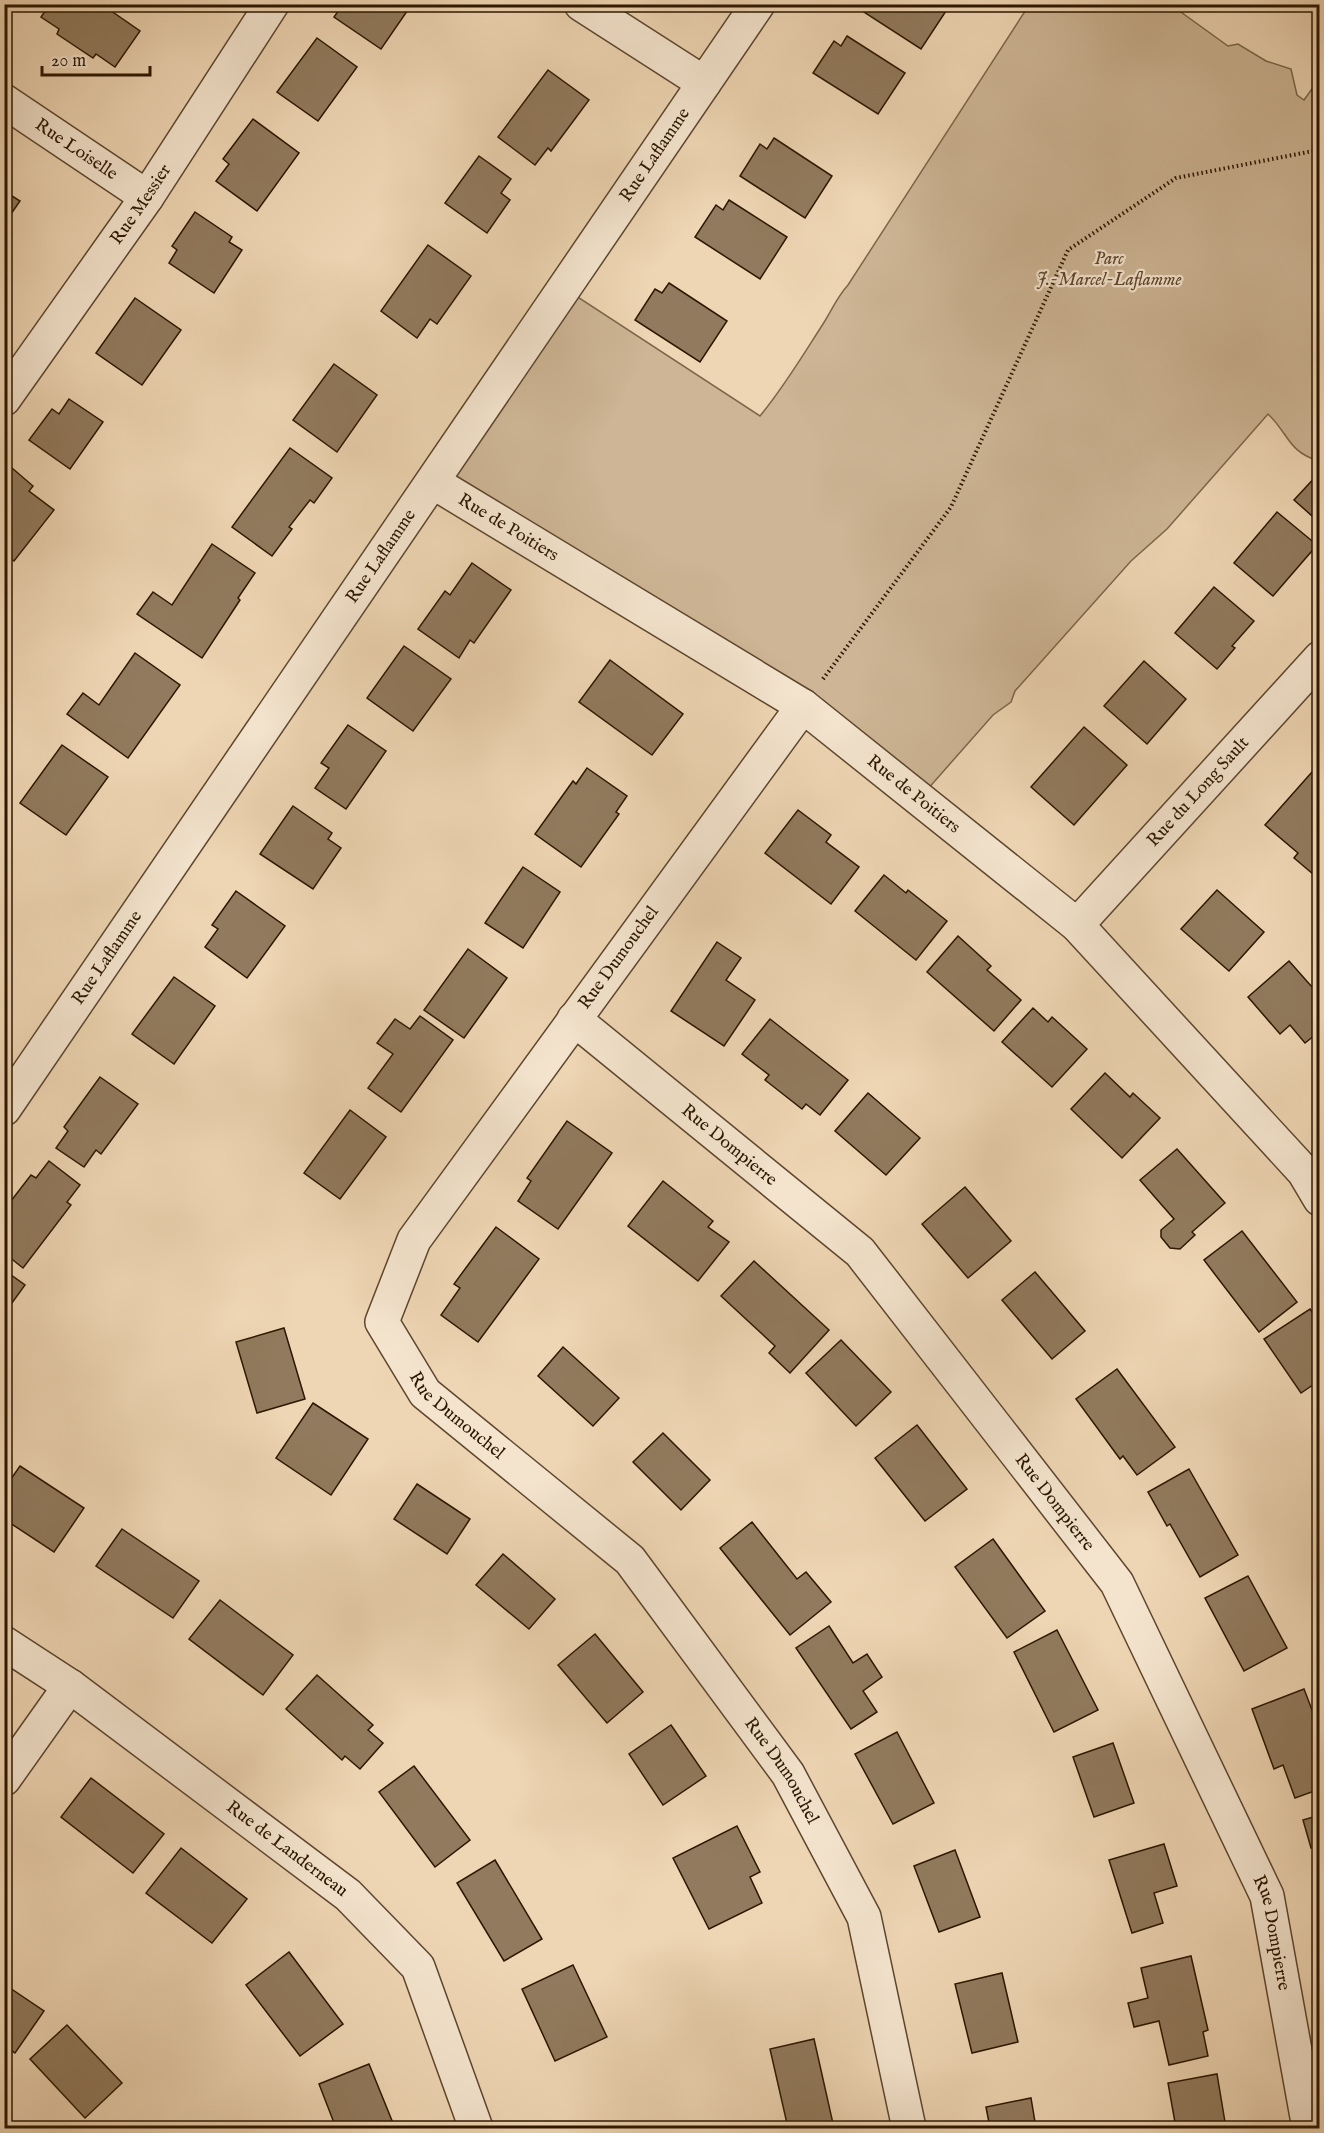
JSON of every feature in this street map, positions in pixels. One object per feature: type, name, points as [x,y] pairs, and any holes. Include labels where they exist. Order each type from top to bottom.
[{"type":"street","name":"Rue Messier","points":[[4,399],[147,197],[272,4]]},
{"type":"street","points":[[581,4],[704,83]]},
{"type":"street","name":"Rue Laflamme","points":[[9,1093],[433,482],[758,4]]},
{"type":"street","name":"Rue Loiselle","points":[[4,101],[147,197]]},
{"type":"street","name":"Rue de Poitiers","points":[[433,482],[803,706],[1077,925],[1304,1172],[1320,1199]]},
{"type":"street","name":"Rue du Long Sault","points":[[1077,925],[1320,658]]},
{"type":"street","name":"Rue Dumouchel","points":[[803,706],[414,1240],[382,1322],[425,1393],[630,1560],[788,1774],[864,1917],[909,2128]]},
{"type":"street","name":"Rue Dompierre","points":[[574,1019],[860,1252],[1117,1583],[1267,1896],[1310,2128]]},
{"type":"street","name":"Rue de Landerneau","points":[[4,1643],[70,1686],[348,1895],[418,1967],[476,2128]]},
{"type":"street","points":[[4,1779],[70,1686]]},
{"type":"path","points":[[803,706],[951,507],[1068,250],[1176,178],[1312,151],[1320,142]]},
{"type":"green space","name":"Parc J.-Marcel-Laflamme","points":[[1029,5],[1171,5],[1228,46],[1238,44],[1266,61],[1291,69],[1297,95],[1304,100],[1319,79],[1319,461],[1301,453],[1268,414],[1167,529],[1131,561],[1015,691],[1011,702],[993,715],[919,799],[433,482],[564,288],[760,416],[793,371]]},
{"type":"building","points":[[50,4],[101,4],[140,31],[115,67],[96,54],[93,58],[57,34],[59,29],[41,17]]},
{"type":"building","points":[[343,4],[412,4],[381,49],[334,17]]},
{"type":"building","points":[[857,4],[942,4],[948,8],[921,49],[856,7]]},
{"type":"building","points":[[1302,4],[1320,4],[1320,17]]},
{"type":"building","points":[[847,36],[905,73],[878,114],[813,73],[834,41],[841,46]]},
{"type":"building","points":[[317,38],[357,67],[318,121],[277,92]]},
{"type":"building","points":[[548,70],[589,100],[551,151],[548,148],[535,165],[498,137]]},
{"type":"building","points":[[253,119],[299,153],[257,211],[216,181],[229,164],[223,159]]},
{"type":"building","points":[[774,138],[832,176],[805,218],[740,176],[760,144],[767,149]]},
{"type":"building","points":[[479,156],[511,179],[501,193],[510,200],[487,233],[445,203]]},
{"type":"building","points":[[4,191],[20,201],[4,224]]},
{"type":"building","points":[[729,200],[787,237],[760,279],[695,237],[716,205],[723,210]]},
{"type":"building","points":[[195,212],[232,237],[229,242],[242,250],[214,293],[169,263],[177,250],[172,246]]},
{"type":"building","points":[[428,245],[471,276],[437,324],[430,319],[417,338],[381,311]]},
{"type":"building","points":[[669,283],[727,321],[700,362],[635,320],[655,289],[662,293]]},
{"type":"building","points":[[135,298],[181,330],[142,385],[96,353]]},
{"type":"building","points":[[334,364],[377,395],[337,452],[293,420]]},
{"type":"building","points":[[69,399],[103,422],[70,469],[29,440],[52,409],[59,414]]},
{"type":"building","points":[[290,448],[332,478],[314,503],[310,500],[289,527],[292,529],[272,556],[232,527]]},
{"type":"building","points":[[12,468],[33,486],[29,491],[54,510],[14,561],[4,553],[4,478]]},
{"type":"building","points":[[1320,472],[1320,523],[1294,500]]},
{"type":"building","points":[[1277,512],[1317,545],[1273,596],[1234,563]]},
{"type":"building","points":[[212,544],[255,573],[202,658],[137,614],[153,592],[172,605]]},
{"type":"building","points":[[472,563],[511,590],[474,643],[470,640],[459,658],[418,629],[445,591],[450,595]]},
{"type":"building","points":[[1214,587],[1254,621],[1232,646],[1235,648],[1217,669],[1175,633]]},
{"type":"building","points":[[404,646],[451,679],[413,731],[367,698]]},
{"type":"building","points":[[135,653],[180,685],[128,758],[67,714],[83,693],[99,705]]},
{"type":"building","points":[[610,660],[683,714],[652,755],[579,702]]},
{"type":"building","points":[[1144,661],[1186,699],[1147,744],[1104,706]]},
{"type":"building","points":[[348,725],[386,751],[346,809],[315,788],[329,768],[321,763]]},
{"type":"building","points":[[1084,727],[1127,765],[1074,825],[1031,787]]},
{"type":"building","points":[[62,745],[108,777],[66,835],[20,803]]},
{"type":"building","points":[[587,768],[627,796],[616,812],[619,814],[581,867],[535,834],[573,781],[576,784]]},
{"type":"building","points":[[1312,772],[1320,778],[1320,880],[1294,858],[1298,853],[1265,825]]},
{"type":"building","points":[[293,806],[332,833],[328,839],[341,848],[313,889],[260,854]]},
{"type":"building","points":[[798,810],[831,835],[826,842],[859,867],[831,904],[765,853]]},
{"type":"building","points":[[523,867],[560,892],[523,948],[485,923]]},
{"type":"building","points":[[884,875],[906,893],[908,890],[947,921],[916,960],[855,911]]},
{"type":"building","points":[[1217,890],[1264,932],[1229,971],[1181,929]]},
{"type":"building","points":[[236,891],[285,926],[247,978],[205,947],[218,929],[212,925]]},
{"type":"building","points":[[958,936],[991,966],[987,970],[1021,1000],[994,1031],[927,972]]},
{"type":"building","points":[[717,942],[741,958],[726,980],[755,1000],[724,1046],[671,1011]]},
{"type":"building","points":[[468,949],[507,978],[464,1038],[424,1010]]},
{"type":"building","points":[[1289,961],[1320,996],[1320,1031],[1305,1043],[1290,1025],[1280,1034],[1248,997]]},
{"type":"building","points":[[174,977],[215,1006],[174,1064],[132,1034]]},
{"type":"building","points":[[1033,1008],[1048,1022],[1052,1017],[1087,1049],[1052,1087],[1002,1042]]},
{"type":"building","points":[[420,1016],[453,1040],[401,1112],[368,1088],[393,1054],[377,1043],[395,1019],[410,1029]]},
{"type":"building","points":[[770,1019],[848,1080],[820,1115],[806,1104],[802,1109],[765,1080],[769,1075],[742,1054]]},
{"type":"building","points":[[1105,1073],[1130,1097],[1133,1093],[1160,1118],[1122,1158],[1071,1109]]},
{"type":"building","points":[[100,1077],[138,1104],[101,1154],[96,1150],[84,1167],[56,1148],[68,1131],[64,1127]]},
{"type":"building","points":[[868,1093],[920,1138],[886,1175],[835,1131]]},
{"type":"building","points":[[350,1110],[386,1137],[340,1199],[304,1173]]},
{"type":"building","points":[[567,1121],[612,1153],[558,1229],[518,1201],[531,1181],[527,1178]]},
{"type":"building","points":[[1177,1149],[1225,1203],[1192,1232],[1195,1235],[1180,1249],[1170,1248],[1161,1237],[1161,1230],[1174,1219],[1140,1180]]},
{"type":"building","points":[[49,1161],[80,1185],[67,1202],[71,1205],[23,1268],[4,1253],[4,1210],[31,1175],[36,1178]]},
{"type":"building","points":[[663,1181],[713,1221],[708,1227],[729,1242],[698,1281],[628,1226]]},
{"type":"building","points":[[965,1187],[1011,1241],[968,1278],[922,1224]]},
{"type":"building","points":[[496,1227],[539,1259],[478,1342],[441,1315],[460,1288],[454,1284]]},
{"type":"building","points":[[1242,1231],[1297,1302],[1259,1332],[1204,1260]]},
{"type":"building","points":[[754,1261],[829,1330],[790,1373],[769,1353],[775,1346],[721,1296]]},
{"type":"building","points":[[4,1270],[25,1285],[4,1314]]},
{"type":"building","points":[[1035,1272],[1085,1331],[1052,1359],[1002,1300]]},
{"type":"building","points":[[1310,1309],[1320,1323],[1320,1380],[1301,1393],[1264,1339]]},
{"type":"building","points":[[284,1328],[305,1399],[257,1413],[236,1342]]},
{"type":"building","points":[[841,1340],[891,1392],[856,1426],[806,1373]]},
{"type":"building","points":[[563,1347],[619,1398],[593,1426],[538,1376]]},
{"type":"building","points":[[1117,1369],[1175,1447],[1137,1475],[1123,1456],[1120,1459],[1076,1399]]},
{"type":"building","points":[[313,1403],[368,1439],[331,1495],[276,1458]]},
{"type":"building","points":[[917,1425],[967,1489],[925,1521],[875,1458]]},
{"type":"building","points":[[663,1433],[710,1480],[681,1510],[633,1462]]},
{"type":"building","points":[[20,1466],[84,1508],[54,1552],[4,1519],[4,1489]]},
{"type":"building","points":[[1189,1469],[1238,1555],[1200,1577],[1170,1524],[1167,1526],[1148,1492]]},
{"type":"building","points":[[417,1484],[470,1519],[447,1554],[394,1519]]},
{"type":"building","points":[[752,1522],[797,1579],[806,1572],[831,1602],[790,1635],[720,1548]]},
{"type":"building","points":[[122,1529],[199,1581],[173,1618],[96,1566]]},
{"type":"building","points":[[993,1539],[1045,1611],[1007,1638],[955,1567]]},
{"type":"building","points":[[503,1554],[555,1599],[529,1629],[476,1585]]},
{"type":"building","points":[[1248,1576],[1287,1648],[1244,1671],[1205,1598]]},
{"type":"building","points":[[220,1600],[293,1655],[263,1695],[189,1639]]},
{"type":"building","points":[[829,1626],[853,1663],[867,1654],[882,1677],[863,1691],[877,1712],[851,1729],[796,1648]]},
{"type":"building","points":[[1057,1630],[1098,1710],[1054,1732],[1014,1652]]},
{"type":"building","points":[[595,1634],[643,1692],[607,1723],[558,1665]]},
{"type":"building","points":[[317,1675],[373,1725],[368,1730],[383,1743],[360,1769],[345,1756],[342,1760],[286,1709]]},
{"type":"building","points":[[1304,1689],[1320,1731],[1320,1789],[1295,1798],[1283,1765],[1274,1769],[1252,1709]]},
{"type":"building","points":[[671,1725],[706,1776],[663,1805],[629,1754]]},
{"type":"building","points":[[897,1732],[934,1803],[893,1824],[855,1754]]},
{"type":"building","points":[[1113,1743],[1134,1803],[1094,1817],[1073,1757]]},
{"type":"building","points":[[414,1766],[470,1840],[435,1867],[379,1792]]},
{"type":"building","points":[[91,1778],[164,1834],[133,1873],[61,1817]]},
{"type":"building","points":[[1320,1815],[1320,1863],[1315,1846],[1311,1848],[1303,1820]]},
{"type":"building","points":[[737,1826],[760,1872],[750,1877],[762,1903],[709,1929],[673,1858]]},
{"type":"building","points":[[1164,1844],[1177,1886],[1154,1893],[1163,1923],[1132,1933],[1109,1860]]},
{"type":"building","points":[[181,1848],[247,1899],[212,1943],[146,1893]]},
{"type":"building","points":[[955,1850],[980,1917],[939,1932],[914,1866]]},
{"type":"building","points":[[495,1860],[542,1939],[504,1961],[457,1883]]},
{"type":"building","points":[[289,1952],[343,2024],[300,2056],[246,1985]]},
{"type":"building","points":[[1191,1956],[1208,2030],[1203,2032],[1208,2056],[1169,2065],[1159,2021],[1134,2027],[1128,2003],[1148,1998],[1141,1968]]},
{"type":"building","points":[[573,1965],[607,2037],[555,2061],[522,1989]]},
{"type":"building","points":[[1002,1973],[1018,2042],[972,2053],[955,1984]]},
{"type":"building","points":[[4,1984],[44,2011],[15,2053],[4,2046]]},
{"type":"building","points":[[67,2025],[122,2083],[85,2118],[30,2059]]},
{"type":"building","points":[[814,2039],[834,2128],[788,2128],[770,2049]]},
{"type":"building","points":[[369,2064],[395,2128],[336,2128],[319,2084]]},
{"type":"building","points":[[1217,2074],[1226,2128],[1176,2128],[1168,2083]]},
{"type":"building","points":[[1031,2098],[1036,2128],[990,2128],[986,2107]]}]
